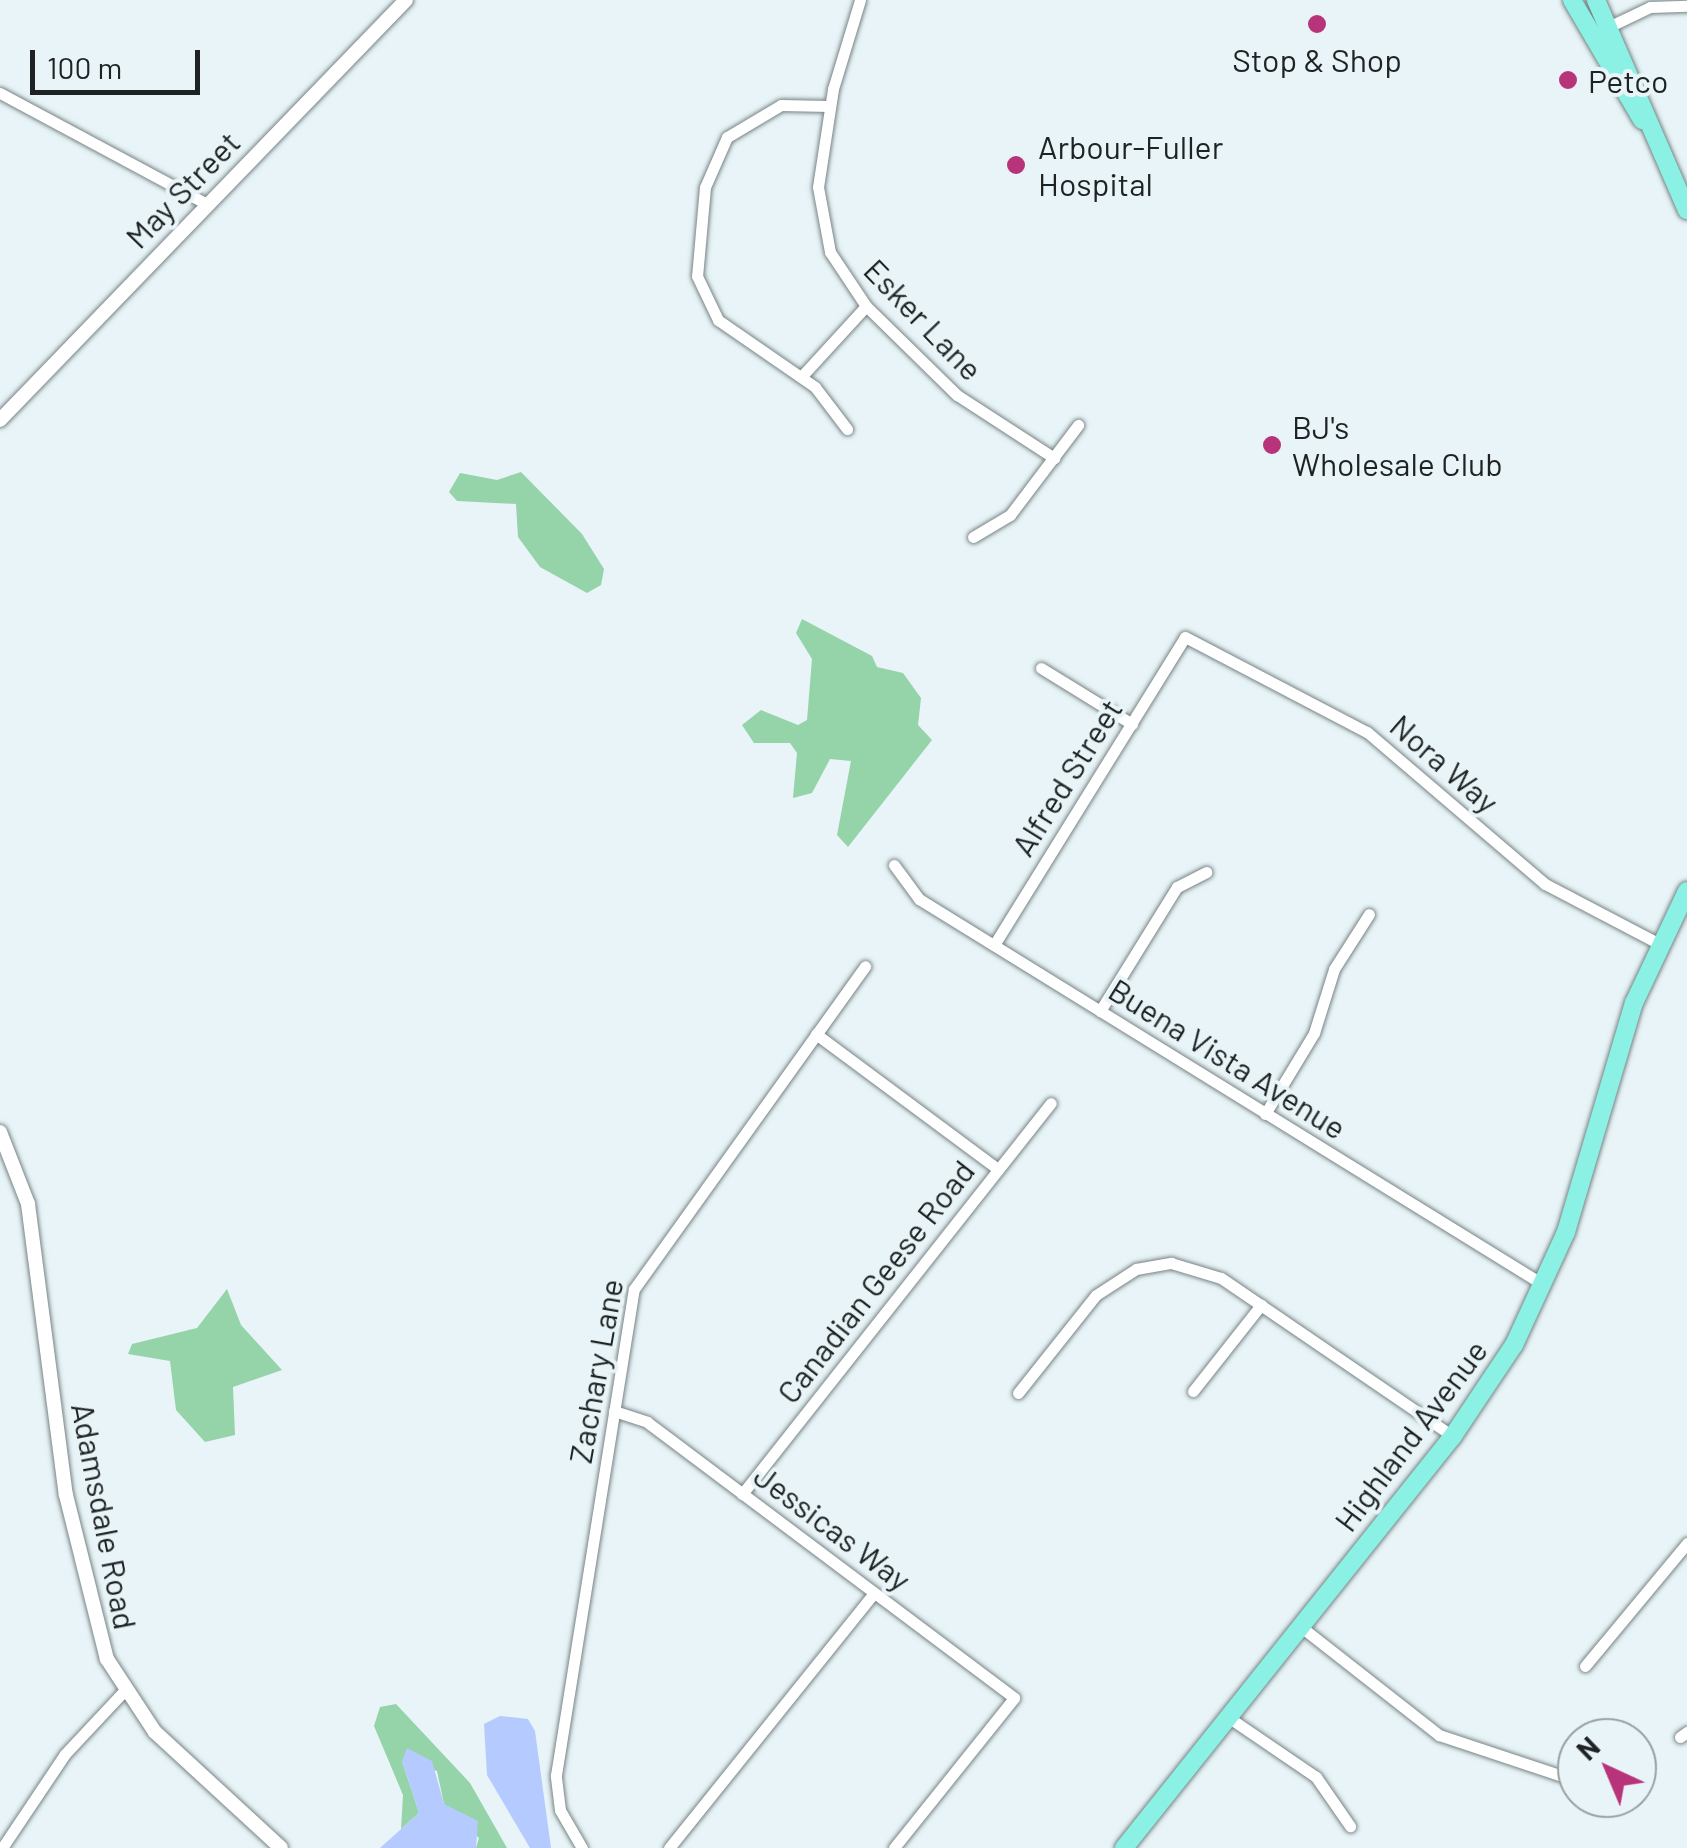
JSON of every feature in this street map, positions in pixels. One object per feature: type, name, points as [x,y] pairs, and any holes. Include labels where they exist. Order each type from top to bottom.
[{"type":"main road","points":[[1572,0],[1590,36],[1654,136]]},
{"type":"main road","points":[[1596,0],[1687,210]]},
{"type":"main road","points":[[1664,158],[1687,182]]},
{"type":"main road","name":"Highland Avenue","points":[[1124,1848],[1453,1436],[1544,1286],[1660,944],[1687,891]]},
{"type":"street","name":"May Street","points":[[0,420],[406,0]]},
{"type":"street","name":"Esker Lane","points":[[860,0],[829,106],[821,226],[836,266],[866,306],[967,403],[1054,458]]},
{"type":"street","points":[[1590,36],[1650,7],[1687,6]]},
{"type":"street","points":[[0,93],[207,204]]},
{"type":"street","points":[[829,106],[781,105],[728,137],[709,172],[697,236],[697,276],[710,310],[738,338],[802,377],[847,429]]},
{"type":"street","points":[[802,377],[866,306]]},
{"type":"street","points":[[973,537],[1004,522],[1078,425]]},
{"type":"street","name":"Alfred Street","points":[[994,945],[1186,637]]},
{"type":"street","name":"Nora Way","points":[[1186,637],[1367,732],[1546,884],[1660,944]]},
{"type":"street","points":[[1041,668],[1132,724]]},
{"type":"street","name":"Buena Vista Avenue","points":[[894,865],[910,892],[1544,1286]]},
{"type":"street","points":[[1100,1010],[1176,887],[1206,872]]},
{"type":"street","points":[[1265,1114],[1314,1033],[1334,969],[1368,914]]},
{"type":"street","name":"Zachary Lane","points":[[582,1848],[560,1810],[556,1775],[614,1412],[641,1270],[865,966]]},
{"type":"street","points":[[816,1034],[998,1169]]},
{"type":"street","name":"Canadian Geese Road","points":[[742,1494],[1051,1102]]},
{"type":"street","name":"Adamsdale Road","points":[[0,1132],[28,1204],[71,1522],[95,1624],[124,1691],[186,1764],[281,1848]]},
{"type":"street","points":[[1018,1393],[1096,1295],[1136,1269],[1171,1263],[1206,1271],[1453,1436]]},
{"type":"street","points":[[1193,1391],[1261,1305]]},
{"type":"street","name":"Jessicas Way","points":[[614,1412],[647,1422],[1014,1698],[894,1848]]},
{"type":"street","points":[[1585,1666],[1687,1544]]},
{"type":"street","points":[[669,1848],[874,1592]]},
{"type":"street","points":[[1300,1626],[1440,1734],[1557,1774]]},
{"type":"street","points":[[2,1848],[58,1763],[124,1691]]},
{"type":"street","points":[[1228,1717],[1316,1777],[1350,1826]]},
{"type":"green space","points":[[521,472],[582,534],[604,569],[601,585],[587,593],[540,567],[518,537],[516,504],[457,501],[449,492],[460,473],[497,480]]},
{"type":"green space","points":[[802,619],[872,656],[877,667],[903,673],[921,698],[918,725],[932,740],[848,847],[837,835],[851,761],[830,759],[812,793],[793,798],[797,753],[790,743],[754,743],[742,725],[761,710],[798,725],[807,720],[812,659],[796,633]]},
{"type":"green space","points":[[227,1289],[241,1325],[282,1370],[233,1387],[235,1435],[205,1442],[176,1410],[170,1361],[128,1354],[132,1344],[197,1328]]},
{"type":"green space","points":[[396,1704],[470,1783],[507,1848],[476,1848],[479,1838],[444,1804],[437,1771],[402,1761],[419,1813],[401,1829],[403,1795],[374,1726],[380,1707]]},
{"type":"water","points":[[500,1716],[528,1719],[535,1731],[551,1848],[530,1848],[487,1775],[484,1724]]},
{"type":"water","points":[[407,1748],[432,1761],[444,1804],[478,1821],[476,1848],[380,1848],[419,1813],[402,1761]]},
{"type":"place","name":"Stop & Shop","points":[[1317,24]]},
{"type":"place","name":"Petco","points":[[1568,80]]},
{"type":"place","name":"Arbour-Fuller Hospital","points":[[1016,165]]},
{"type":"place","name":"BJ's Wholesale Club","points":[[1272,445]]}]
